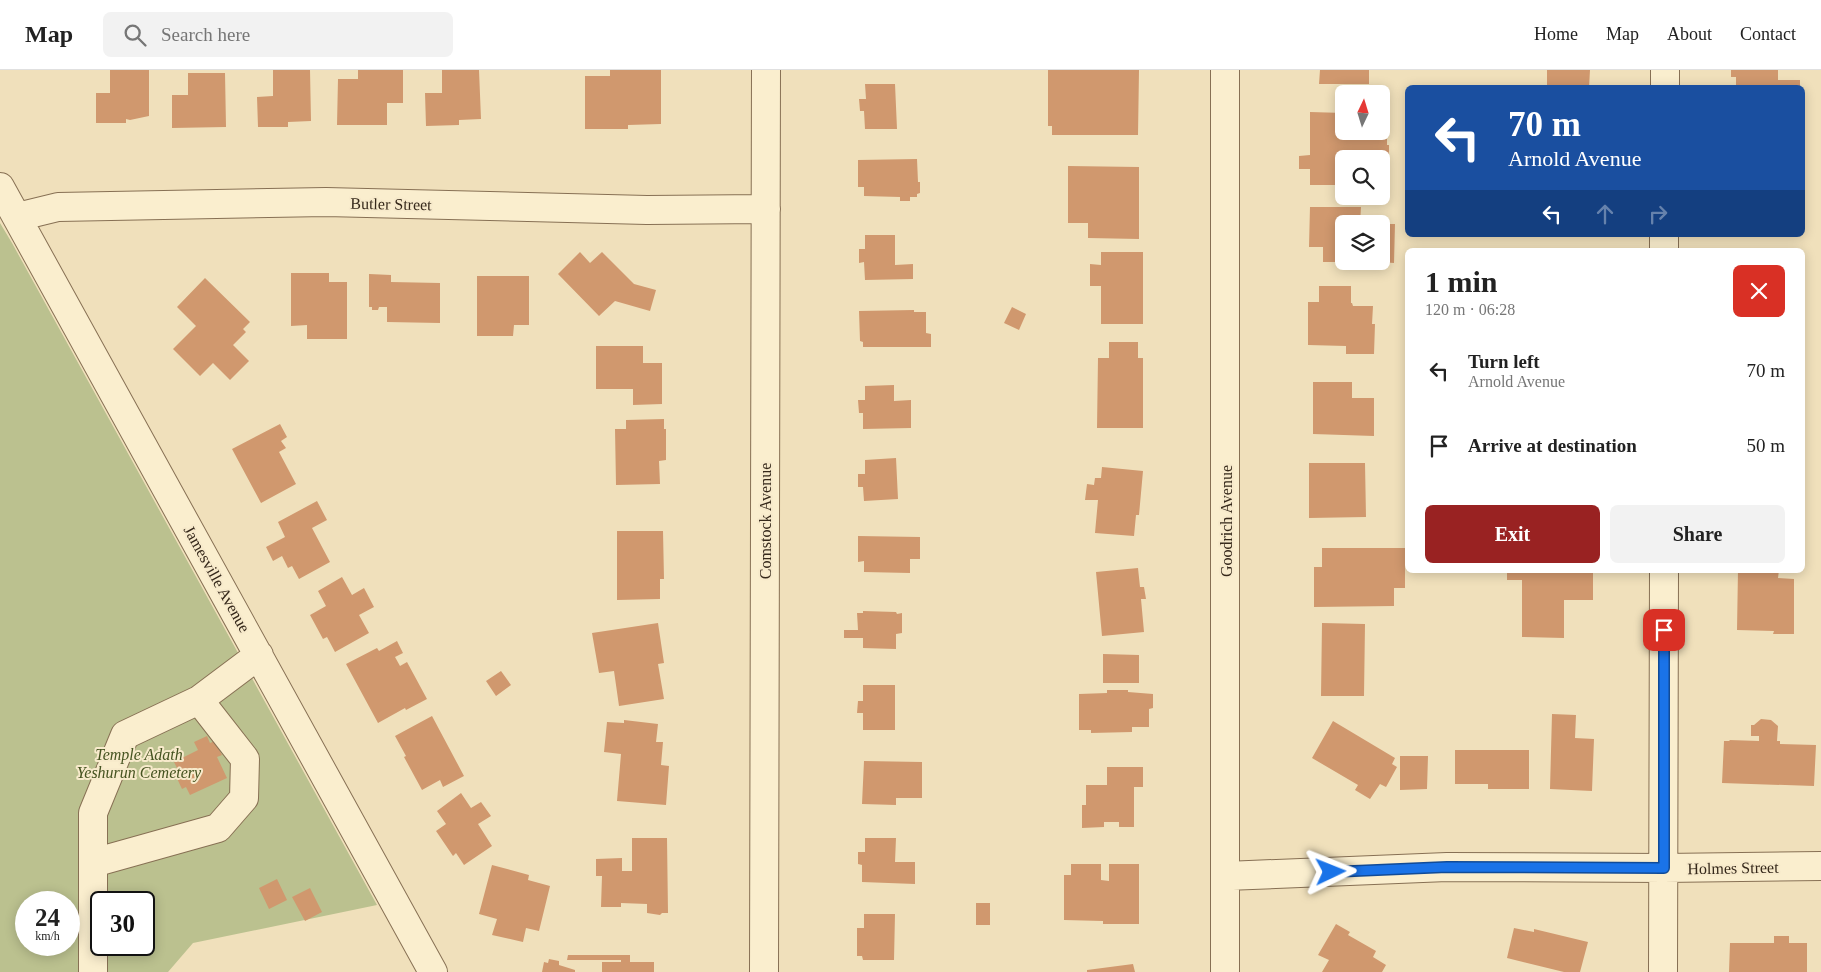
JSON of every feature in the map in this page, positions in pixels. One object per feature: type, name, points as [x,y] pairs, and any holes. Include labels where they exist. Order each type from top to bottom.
[{"type":"street","name":"Comstock Avenue","points":[[764,972],[766,70]]},
{"type":"street","name":"Goodrich Avenue","points":[[1225,70],[1225,972]]},
{"type":"street","points":[[1665,70],[1665,85]]},
{"type":"street","name":"Jamesville Avenue","points":[[0,187],[433,972]]},
{"type":"street","name":"Butler Street","points":[[17,217],[58,206],[326,202],[637,210],[766,209]]},
{"type":"street","points":[[1663,972],[1664,573]]},
{"type":"street","points":[[93,972],[93,813],[125,735],[200,700],[259,655]]},
{"type":"street","points":[[93,863],[218,828],[244,798],[245,759],[200,700]]},
{"type":"street","name":"Holmes Street","points":[[1226,876],[1447,867],[1664,868],[1821,866]]},
{"type":"green space","name":"Temple Adath Yeshurun Cemetery","points":[[0,223],[377,905],[193,943],[168,972],[0,972]]},
{"type":"building","points":[[110,70],[149,70],[149,116],[130,120],[126,119],[126,123],[96,123],[96,93],[110,93]]},
{"type":"building","points":[[273,70],[310,70],[311,121],[288,122],[288,127],[258,127],[257,97],[273,96]]},
{"type":"building","points":[[358,70],[403,70],[403,103],[387,103],[387,125],[337,125],[338,79],[358,79]]},
{"type":"building","points":[[442,70],[479,70],[481,119],[459,120],[459,125],[426,126],[425,93],[442,93]]},
{"type":"building","points":[[610,70],[661,70],[661,124],[628,125],[628,129],[585,129],[585,76],[610,76]]},
{"type":"building","points":[[1048,70],[1139,70],[1138,135],[1052,135],[1052,126],[1048,126]]},
{"type":"building","points":[[1320,70],[1369,70],[1369,84],[1319,84]]},
{"type":"building","points":[[1547,70],[1590,70],[1589,85],[1547,85]]},
{"type":"building","points":[[1731,70],[1778,70],[1778,80],[1800,80],[1800,85],[1736,85],[1736,77],[1731,77]]},
{"type":"building","points":[[188,73],[225,73],[226,127],[172,128],[172,95],[188,95]]},
{"type":"building","points":[[865,84],[895,84],[897,129],[865,129],[864,111],[860,111],[859,99],[866,99]]},
{"type":"building","points":[[1310,112],[1335,113],[1335,140],[1387,140],[1387,145],[1389,145],[1389,150],[1335,150],[1335,185],[1310,185],[1310,169],[1299,169],[1299,156],[1310,155]]},
{"type":"building","points":[[917,159],[920,193],[917,194],[917,197],[910,197],[910,201],[900,201],[900,197],[864,196],[864,187],[858,187],[858,160]]},
{"type":"building","points":[[1068,166],[1139,167],[1139,239],[1088,238],[1088,223],[1068,223]]},
{"type":"building","points":[[1310,207],[1361,207],[1361,215],[1335,215],[1335,262],[1323,262],[1323,247],[1309,247]]},
{"type":"building","points":[[1390,224],[1395,224],[1394,263],[1390,263]]},
{"type":"building","points":[[865,235],[895,235],[895,265],[913,264],[913,279],[865,280],[864,262],[859,263],[859,249],[865,249]]},
{"type":"building","points":[[580,252],[590,263],[602,252],[634,284],[656,290],[650,311],[615,301],[599,316],[558,274]]},
{"type":"building","points":[[1101,252],[1143,252],[1143,324],[1101,324],[1101,286],[1090,286],[1090,264],[1101,265]]},
{"type":"building","points":[[291,273],[329,273],[329,282],[347,282],[347,339],[307,339],[307,325],[291,326]]},
{"type":"building","points":[[369,274],[391,275],[391,282],[440,283],[440,323],[387,322],[387,307],[379,307],[378,310],[372,310],[372,307],[369,307]]},
{"type":"building","points":[[477,276],[529,276],[529,325],[514,325],[513,336],[477,336]]},
{"type":"building","points":[[205,278],[250,322],[243,329],[246,332],[233,345],[249,361],[230,380],[213,363],[200,376],[173,349],[196,326],[177,307]]},
{"type":"building","points":[[1319,286],[1351,286],[1351,303],[1353,306],[1373,306],[1372,324],[1375,324],[1374,354],[1346,354],[1346,346],[1308,345],[1308,302],[1319,302]]},
{"type":"building","points":[[1012,307],[1026,314],[1019,330],[1004,323]]},
{"type":"building","points":[[914,310],[914,312],[926,312],[926,333],[931,334],[931,347],[863,347],[863,342],[860,341],[859,311]]},
{"type":"building","points":[[1109,342],[1138,342],[1138,358],[1143,358],[1143,428],[1097,428],[1098,358],[1109,358]]},
{"type":"building","points":[[596,346],[643,346],[643,363],[662,363],[662,404],[633,405],[633,389],[596,389]]},
{"type":"building","points":[[1313,382],[1352,382],[1352,398],[1374,398],[1374,436],[1313,434]]},
{"type":"building","points":[[894,385],[894,401],[911,400],[911,428],[863,429],[863,413],[859,413],[858,400],[865,400],[865,386]]},
{"type":"building","points":[[664,419],[664,429],[666,429],[666,460],[659,461],[660,484],[616,485],[615,429],[626,429],[626,420]]},
{"type":"building","points":[[280,424],[287,437],[281,441],[286,448],[279,452],[296,484],[261,503],[232,449]]},
{"type":"building","points":[[896,458],[898,499],[864,501],[863,487],[858,487],[858,474],[865,474],[865,460]]},
{"type":"building","points":[[1309,463],[1365,463],[1366,517],[1309,518]]},
{"type":"building","points":[[1102,467],[1143,471],[1139,515],[1136,515],[1134,536],[1095,533],[1098,500],[1085,500],[1087,484],[1094,485],[1095,478],[1101,478]]},
{"type":"building","points":[[317,501],[327,520],[312,528],[330,562],[299,579],[292,566],[288,568],[282,556],[273,561],[266,547],[285,537],[278,522]]},
{"type":"building","points":[[617,531],[663,531],[664,579],[660,579],[660,599],[617,600]]},
{"type":"building","points":[[858,536],[920,537],[920,559],[910,559],[910,573],[864,572],[864,561],[858,562]]},
{"type":"building","points":[[1322,548],[1405,548],[1405,588],[1394,588],[1394,606],[1314,607],[1314,567],[1322,567]]},
{"type":"building","points":[[1138,568],[1140,587],[1144,587],[1146,599],[1141,599],[1144,632],[1102,636],[1096,572]]},
{"type":"building","points":[[1507,573],[1593,573],[1593,600],[1564,600],[1564,638],[1522,637],[1522,580],[1507,580]]},
{"type":"building","points":[[1738,573],[1779,573],[1778,578],[1794,579],[1794,634],[1773,634],[1774,631],[1737,630]]},
{"type":"building","points":[[342,577],[352,595],[364,588],[374,607],[359,615],[369,633],[335,652],[327,637],[323,639],[310,615],[326,606],[318,591]]},
{"type":"building","points":[[863,611],[902,613],[902,633],[896,634],[896,649],[863,648],[863,638],[844,638],[844,630],[858,630],[857,613],[863,613]]},
{"type":"building","points":[[658,623],[664,663],[658,664],[664,699],[619,706],[614,671],[599,673],[592,633]]},
{"type":"building","points":[[1322,623],[1365,624],[1364,696],[1321,696]]},
{"type":"building","points":[[397,641],[403,653],[395,657],[400,666],[407,662],[427,699],[406,710],[405,708],[378,723],[346,664],[377,648],[379,651]]},
{"type":"building","points":[[1103,654],[1139,655],[1139,683],[1103,683]]},
{"type":"building","points":[[501,671],[511,685],[496,696],[486,681]]},
{"type":"building","points":[[863,685],[895,685],[895,730],[863,730],[863,713],[857,713],[858,701],[863,701]]},
{"type":"building","points":[[1107,690],[1128,690],[1128,692],[1153,694],[1153,708],[1149,709],[1149,727],[1132,727],[1132,732],[1091,733],[1091,730],[1079,730],[1079,694],[1107,693]]},
{"type":"building","points":[[1552,714],[1576,715],[1575,738],[1594,739],[1592,791],[1550,789]]},
{"type":"building","points":[[432,716],[464,776],[443,787],[440,780],[422,790],[395,736]]},
{"type":"building","points":[[1761,719],[1771,720],[1778,726],[1777,741],[1780,741],[1780,744],[1816,745],[1814,786],[1722,783],[1724,741],[1759,741],[1759,736],[1751,736],[1751,725],[1754,725]]},
{"type":"building","points":[[624,720],[658,724],[656,742],[663,742],[661,765],[669,766],[666,805],[617,801],[621,754],[604,752],[607,722],[624,723]]},
{"type":"building","points":[[1333,721],[1395,758],[1392,764],[1397,767],[1386,787],[1380,784],[1370,799],[1355,790],[1358,785],[1312,758]]},
{"type":"building","points":[[207,736],[210,743],[215,741],[222,755],[217,757],[227,778],[190,795],[186,787],[182,789],[174,772],[178,770],[174,762],[198,750],[194,742]]},
{"type":"building","points":[[1455,750],[1529,750],[1529,789],[1488,789],[1488,784],[1455,784]]},
{"type":"building","points":[[1400,756],[1428,756],[1427,789],[1400,790]]},
{"type":"building","points":[[864,761],[922,762],[922,798],[896,798],[896,805],[862,804]]},
{"type":"building","points":[[1107,767],[1143,767],[1143,787],[1134,787],[1134,827],[1119,827],[1119,822],[1104,822],[1104,827],[1082,828],[1082,805],[1086,805],[1086,785],[1107,785]]},
{"type":"building","points":[[461,793],[471,808],[481,802],[491,816],[478,824],[492,846],[464,865],[456,853],[453,856],[436,831],[446,824],[437,811]]},
{"type":"building","points":[[632,838],[667,838],[668,913],[660,915],[647,913],[647,904],[621,903],[621,907],[601,907],[602,876],[596,876],[596,859],[622,858],[622,871],[632,871]]},
{"type":"building","points":[[865,838],[896,838],[895,862],[915,862],[915,884],[862,882],[862,865],[858,864],[858,852],[865,852]]},
{"type":"building","points":[[1071,864],[1101,864],[1101,880],[1109,881],[1109,864],[1139,864],[1139,924],[1103,924],[1103,921],[1064,920],[1064,875],[1071,875]]},
{"type":"building","points":[[492,865],[529,875],[528,880],[550,886],[539,931],[526,928],[523,942],[492,935],[497,919],[479,914]]},
{"type":"building","points":[[277,879],[287,900],[269,909],[259,888]]},
{"type":"building","points":[[310,888],[322,912],[305,921],[292,897]]},
{"type":"building","points":[[976,903],[990,903],[990,925],[976,925]]},
{"type":"building","points":[[864,914],[895,914],[894,960],[863,960],[862,956],[857,956],[857,928],[864,928]]},
{"type":"building","points":[[1336,924],[1350,932],[1348,935],[1376,951],[1373,957],[1386,965],[1382,972],[1322,972],[1329,960],[1318,955]]},
{"type":"building","points":[[1514,928],[1534,932],[1534,929],[1588,942],[1580,972],[1564,972],[1507,958]]},
{"type":"building","points":[[1774,936],[1789,936],[1789,943],[1807,943],[1807,972],[1729,972],[1730,943],[1774,943]]},
{"type":"building","points":[[568,955],[630,955],[630,962],[654,962],[654,972],[602,972],[602,962],[621,962],[621,960],[567,960]]},
{"type":"building","points":[[549,959],[559,961],[559,965],[575,970],[575,972],[542,972],[544,962],[548,963]]},
{"type":"building","points":[[1133,964],[1135,972],[1087,972],[1087,970]]},
{"type":"route","points":[[1331,872],[1447,867],[1664,868],[1664,630]]}]
